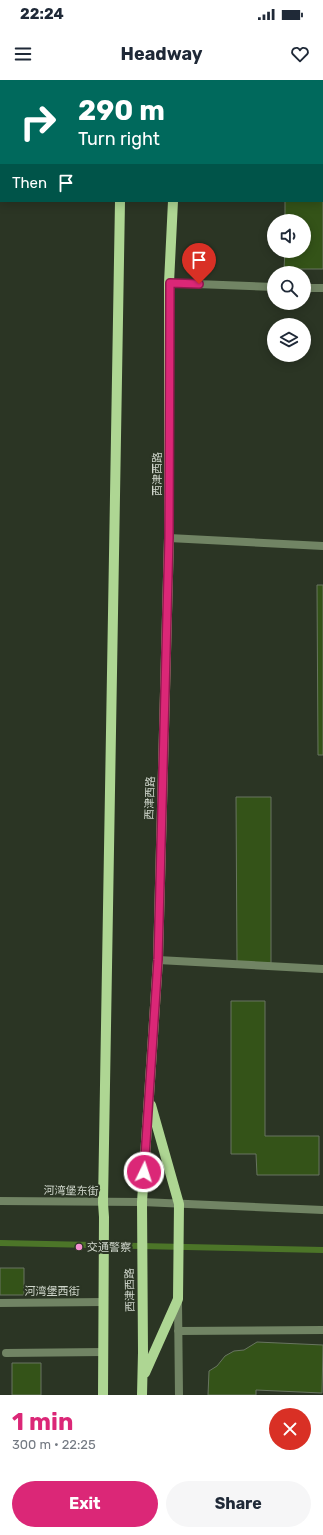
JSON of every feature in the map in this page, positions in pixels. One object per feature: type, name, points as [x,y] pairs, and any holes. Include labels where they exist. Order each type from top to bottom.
[{"type":"main road","points":[[103,1395],[103,1203],[120,202]]},
{"type":"main road","name":"西津西路","points":[[142,1395],[142,1202],[158,960],[169,538],[170,283],[173,202]]},
{"type":"main road","points":[[143,1378],[178,1300],[179,1204],[149,1097]]},
{"type":"street","points":[[170,283],[267,287]]},
{"type":"street","points":[[311,288],[323,288]]},
{"type":"street","points":[[169,538],[323,546]]},
{"type":"street","points":[[158,960],[323,969]]},
{"type":"street","name":"河湾堡东街","points":[[0,1201],[103,1203],[142,1202],[323,1210]]},
{"type":"street","points":[[178,1300],[179,1395]]},
{"type":"street","name":"河湾堡西街","points":[[0,1303],[104,1302]]},
{"type":"street","points":[[178,1331],[323,1330]]},
{"type":"street","points":[[6,1353],[103,1352]]},
{"type":"building","points":[[285,202],[323,202],[323,269],[311,269],[311,266],[284,266],[285,258],[311,258],[311,214],[285,214]]},
{"type":"building","points":[[317,585],[323,585],[323,755],[318,755]]},
{"type":"building","points":[[236,797],[271,797],[271,963],[237,963]]},
{"type":"building","points":[[231,1001],[265,1001],[265,1136],[319,1136],[319,1175],[257,1175],[256,1154],[231,1154]]},
{"type":"building","points":[[0,1268],[24,1268],[24,1295],[0,1295]]},
{"type":"building","points":[[257,1342],[323,1345],[322,1393],[256,1390],[256,1395],[208,1395],[209,1371],[217,1366],[225,1356],[234,1351],[244,1350]]},
{"type":"building","points":[[12,1363],[41,1363],[41,1395],[12,1395]]},
{"type":"waterway","points":[[0,1243],[323,1250]]},
{"type":"place","name":"交通警察","points":[[79,1247]]},
{"type":"route","points":[[144,1172],[158,960],[169,538],[170,283],[199,284]]}]
